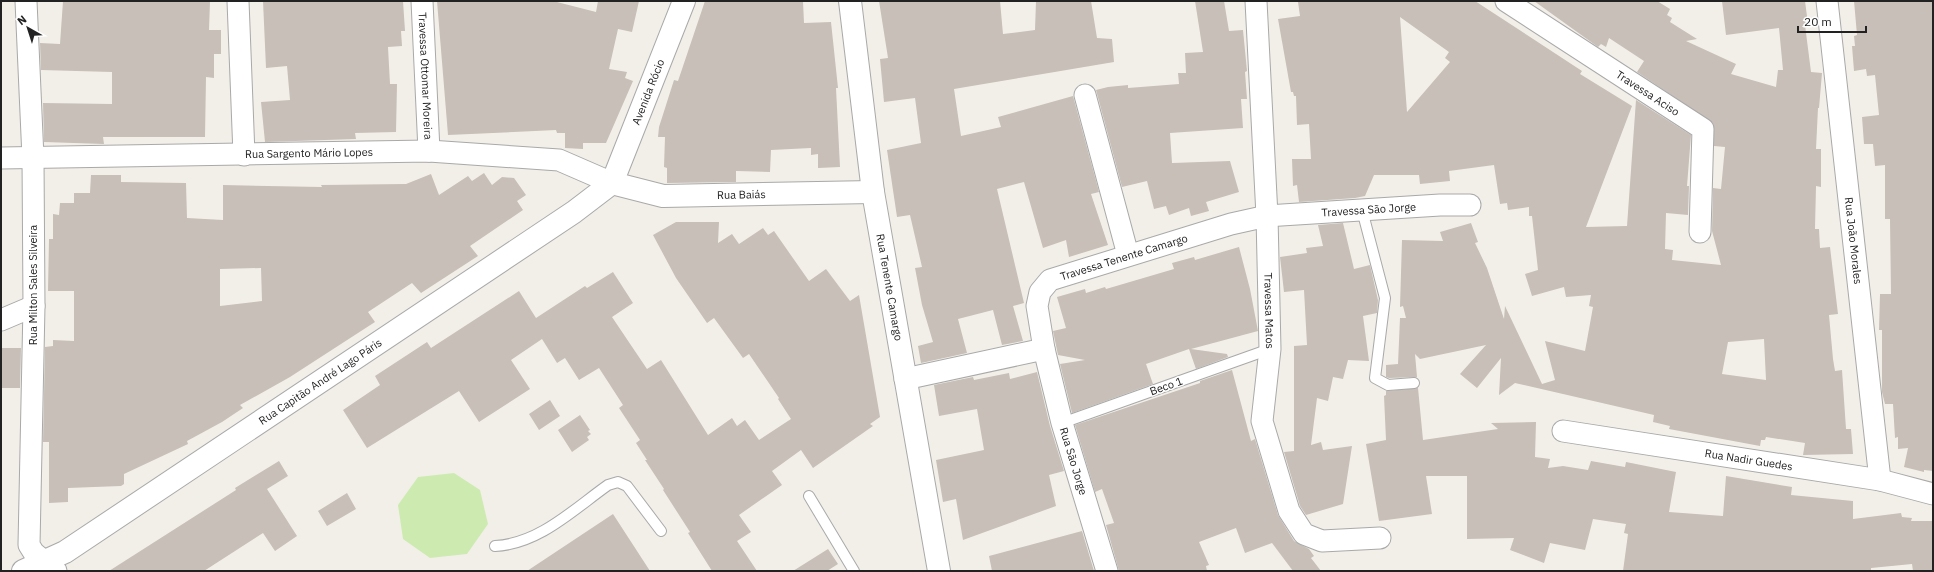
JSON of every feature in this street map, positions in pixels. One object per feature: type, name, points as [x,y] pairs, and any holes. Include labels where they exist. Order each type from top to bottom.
[{"type":"street","name":"Rua Milton Sales Silveira","points":[[26,1],[33,158],[34,306],[29,544],[34,553],[51,566]]},
{"type":"street","points":[[238,1],[244,155]]},
{"type":"street","name":"Travessa Ottomar Moreira","points":[[422,1],[430,151]]},
{"type":"street","name":"Avenida Rócio","points":[[612,183],[684,1]]},
{"type":"street","name":"Rua Tenente Camargo","points":[[850,1],[873,192],[939,571]]},
{"type":"street","name":"Travessa Matos","points":[[1256,1],[1267,216],[1270,349],[1262,421],[1289,512],[1304,534],[1322,541],[1380,538]]},
{"type":"street","name":"Travessa Aciso","points":[[1506,1],[1703,129],[1700,232]]},
{"type":"street","name":"Rua João Morales","points":[[1827,1],[1880,480]]},
{"type":"street","points":[[1085,95],[1128,255]]},
{"type":"street","name":"Rua Sargento Mário Lopes","points":[[1,158],[430,151],[559,160],[612,183]]},
{"type":"street","name":"Rua Baiás","points":[[612,183],[662,196],[873,192]]},
{"type":"street","name":"Rua Capitão André Lago Páris","points":[[24,571],[51,566],[65,552],[574,212],[612,183]]},
{"type":"street","name":"Travessa São Jorge","points":[[1267,216],[1440,205],[1470,205]]},
{"type":"street","name":"Travessa Tenente Camargo","points":[[1044,349],[1037,306],[1040,292],[1050,280],[1231,224],[1267,216]]},
{"type":"street","points":[[1,320],[34,306]]},
{"type":"street","points":[[905,379],[1044,349]]},
{"type":"street","name":"Rua São Jorge","points":[[1044,349],[1062,424],[1107,571]]},
{"type":"street","name":"Rua Nadir Guedes","points":[[1563,430],[1880,480],[1933,494]]},
{"type":"lane","points":[[1362,210],[1385,298],[1375,378],[1388,385],[1414,383]]},
{"type":"lane","name":"Beco 1","points":[[1062,424],[1270,349]]},
{"type":"lane","points":[[495,546],[516,544],[536,536],[608,485],[618,482],[627,486],[661,530]]},
{"type":"lane","points":[[809,496],[854,571]]},
{"type":"green space","points":[[454,473],[480,490],[488,524],[467,554],[430,558],[403,539],[398,505],[418,477]]},
{"type":"building","points":[[63,1],[210,1],[209,30],[221,30],[221,54],[214,54],[214,78],[206,77],[205,137],[103,137],[104,144],[44,142],[43,103],[112,104],[112,72],[41,70],[40,43],[60,44]]},
{"type":"building","points":[[263,1],[403,1],[405,31],[401,31],[402,46],[388,47],[390,84],[397,84],[396,132],[355,133],[356,139],[265,142],[261,102],[290,100],[287,66],[266,68]]},
{"type":"building","points":[[437,1],[553,1],[596,12],[598,1],[639,1],[632,32],[618,29],[609,69],[627,72],[625,78],[633,81],[606,143],[583,143],[583,149],[565,148],[565,133],[557,133],[556,130],[448,135]]},
{"type":"building","points":[[705,1],[803,1],[804,23],[831,22],[838,88],[836,88],[840,167],[818,168],[818,154],[811,155],[811,148],[771,150],[770,172],[736,171],[736,182],[667,183],[667,168],[664,167],[665,137],[658,137],[659,127],[674,80],[678,81]]},
{"type":"building","points":[[879,1],[1000,1],[1003,34],[1035,30],[1036,1],[1091,1],[1097,38],[1112,39],[1114,62],[954,89],[961,136],[1001,127],[998,117],[1073,96],[1099,192],[1091,194],[1108,245],[1069,257],[1066,240],[1043,248],[1024,182],[997,189],[1024,303],[1013,306],[1023,341],[1002,345],[993,310],[958,319],[967,353],[921,363],[918,346],[933,342],[922,305],[915,268],[922,267],[910,215],[897,217],[887,150],[921,143],[915,98],[884,102],[880,59],[888,58]]},
{"type":"building","points":[[1195,1],[1224,1],[1229,31],[1243,30],[1247,71],[1245,72],[1247,99],[1241,99],[1243,128],[1170,133],[1172,163],[1230,161],[1239,192],[1206,202],[1209,211],[1191,216],[1189,208],[1169,215],[1166,206],[1154,209],[1147,181],[1122,187],[1096,90],[1128,85],[1128,88],[1179,84],[1178,73],[1186,73],[1185,53],[1203,52]]},
{"type":"building","points":[[1475,1],[1582,71],[1580,74],[1632,106],[1586,227],[1627,226],[1636,100],[1691,135],[1687,186],[1689,186],[1688,215],[1666,213],[1665,249],[1673,250],[1672,260],[1721,265],[1712,231],[1713,188],[1721,189],[1725,147],[1714,146],[1713,123],[1637,72],[1644,61],[1609,38],[1606,47],[1601,44],[1598,47],[1534,1],[1657,1],[1670,9],[1667,15],[1672,18],[1670,22],[1697,39],[1686,41],[1736,64],[1731,74],[1776,87],[1778,70],[1783,70],[1779,28],[1726,35],[1722,1],[1805,1],[1808,24],[1805,25],[1811,72],[1822,73],[1818,108],[1816,149],[1821,149],[1821,187],[1816,186],[1815,229],[1819,229],[1820,248],[1830,247],[1838,314],[1829,315],[1833,359],[1835,371],[1842,370],[1846,429],[1851,429],[1853,454],[1803,455],[1805,443],[1766,437],[1765,440],[1761,440],[1760,446],[1669,429],[1670,426],[1653,422],[1654,415],[1515,383],[1499,395],[1501,358],[1477,388],[1460,374],[1486,345],[1420,359],[1415,354],[1417,377],[1386,377],[1386,365],[1398,364],[1400,318],[1406,318],[1403,306],[1400,307],[1402,240],[1443,241],[1440,232],[1471,223],[1478,242],[1475,243],[1487,268],[1504,319],[1505,306],[1542,384],[1555,380],[1545,341],[1585,351],[1593,307],[1589,306],[1591,295],[1566,297],[1564,287],[1532,296],[1525,274],[1538,270],[1532,216],[1529,216],[1529,207],[1508,210],[1507,203],[1500,204],[1494,165],[1449,171],[1450,181],[1420,184],[1419,175],[1374,175],[1365,196],[1299,202],[1297,185],[1293,186],[1292,159],[1311,159],[1309,124],[1297,125],[1296,96],[1294,96],[1293,92],[1291,92],[1278,19],[1300,16],[1298,2]],"holes":[[[1400,17],[1449,52],[1445,58],[1450,62],[1407,112]],[[1764,339],[1766,380],[1722,374],[1728,342]]]},
{"type":"building","points":[[1854,1],[1933,1],[1933,471],[1924,470],[1924,472],[1904,467],[1908,448],[1898,449],[1898,437],[1895,438],[1893,404],[1885,404],[1882,392],[1882,330],[1879,330],[1880,294],[1891,294],[1890,219],[1885,219],[1885,165],[1875,166],[1873,144],[1864,144],[1862,117],[1879,115],[1875,75],[1867,76],[1866,69],[1854,71],[1852,46],[1855,46],[1854,36],[1857,35]]},
{"type":"building","points":[[484,173],[492,185],[502,177],[514,178],[526,195],[517,201],[523,210],[470,246],[478,256],[421,293],[412,283],[368,312],[375,322],[290,377],[240,405],[243,408],[222,422],[187,441],[188,444],[124,474],[124,484],[121,486],[68,488],[68,502],[49,503],[49,442],[43,442],[45,347],[53,346],[53,340],[74,341],[74,291],[48,291],[49,239],[53,239],[53,214],[59,215],[60,203],[74,203],[74,193],[90,193],[91,175],[121,175],[121,182],[186,183],[187,218],[223,220],[223,185],[322,187],[321,185],[406,184],[431,174],[439,195],[468,176],[472,181]],"holes":[[[261,268],[262,301],[220,306],[220,269]]]},
{"type":"building","points":[[676,222],[719,222],[718,243],[732,234],[739,244],[763,228],[768,235],[774,231],[809,281],[826,269],[850,301],[859,295],[880,417],[870,424],[873,426],[813,468],[801,450],[772,471],[782,485],[739,515],[751,532],[737,541],[757,571],[712,571],[688,533],[690,532],[645,460],[647,460],[636,443],[640,440],[619,408],[623,405],[599,368],[579,380],[565,358],[557,363],[542,339],[511,360],[530,389],[479,422],[459,391],[367,448],[343,410],[380,385],[375,376],[427,342],[431,348],[519,291],[536,318],[585,286],[587,288],[613,272],[633,303],[612,317],[647,369],[661,360],[708,435],[732,418],[737,426],[745,420],[759,440],[791,419],[778,399],[779,398],[749,354],[743,358],[714,318],[707,323],[676,278],[653,235]]},
{"type":"building","points":[[1343,223],[1354,269],[1370,265],[1378,300],[1377,313],[1363,316],[1369,361],[1348,360],[1343,379],[1333,377],[1328,401],[1317,398],[1311,445],[1321,442],[1323,450],[1352,446],[1343,504],[1306,515],[1300,506],[1284,452],[1294,451],[1294,346],[1307,345],[1304,290],[1284,292],[1280,257],[1307,253],[1306,248],[1323,246],[1318,225]]},
{"type":"building","points":[[1239,247],[1250,289],[1258,331],[1191,349],[1227,354],[1228,357],[1196,369],[1189,349],[1146,364],[1153,384],[1072,413],[1060,364],[1085,360],[1058,355],[1053,331],[1066,328],[1057,297],[1085,289],[1086,293],[1105,287],[1106,289],[1174,269],[1172,263],[1194,257],[1195,260]]},
{"type":"building","points":[[1,348],[21,348],[20,388],[1,388]]},
{"type":"building","points":[[1232,370],[1251,441],[1255,439],[1278,515],[1294,541],[1309,549],[1314,556],[1311,558],[1321,571],[1293,571],[1272,543],[1245,553],[1236,528],[1199,542],[1209,565],[1206,566],[1207,571],[1119,571],[1106,525],[1114,523],[1102,489],[1095,492],[1075,425],[1200,383],[1200,381]]},
{"type":"building","points":[[1037,372],[1050,426],[1064,471],[1049,475],[1056,506],[963,540],[956,499],[943,502],[936,460],[984,450],[977,409],[939,416],[934,385],[973,377],[974,380],[1009,373],[1010,379]]},
{"type":"building","points":[[1418,388],[1423,440],[1498,429],[1491,423],[1536,422],[1535,457],[1550,459],[1548,468],[1563,466],[1588,470],[1591,461],[1625,467],[1626,462],[1676,472],[1669,512],[1723,516],[1726,476],[1792,487],[1791,495],[1853,501],[1853,519],[1901,513],[1902,517],[1912,518],[1911,521],[1932,521],[1933,571],[1913,571],[1912,564],[1871,568],[1871,571],[1623,571],[1628,534],[1624,533],[1626,524],[1593,519],[1585,550],[1550,543],[1544,563],[1510,550],[1514,538],[1467,539],[1467,476],[1426,476],[1432,514],[1379,521],[1366,444],[1386,440],[1384,396],[1386,395],[1386,391]]},
{"type":"building","points":[[550,400],[560,416],[539,430],[529,414]]},
{"type":"building","points":[[580,415],[591,434],[587,437],[589,440],[572,452],[558,430]]},
{"type":"building","points":[[279,461],[288,476],[267,489],[297,536],[275,551],[263,533],[204,571],[109,571],[236,490],[235,488]]},
{"type":"building","points":[[347,493],[356,509],[327,526],[318,511]]},
{"type":"building","points":[[613,514],[650,571],[527,571]]},
{"type":"building","points":[[1082,531],[1094,571],[992,571],[989,556]]},
{"type":"building","points":[[828,549],[838,564],[827,571],[793,571]]}]
